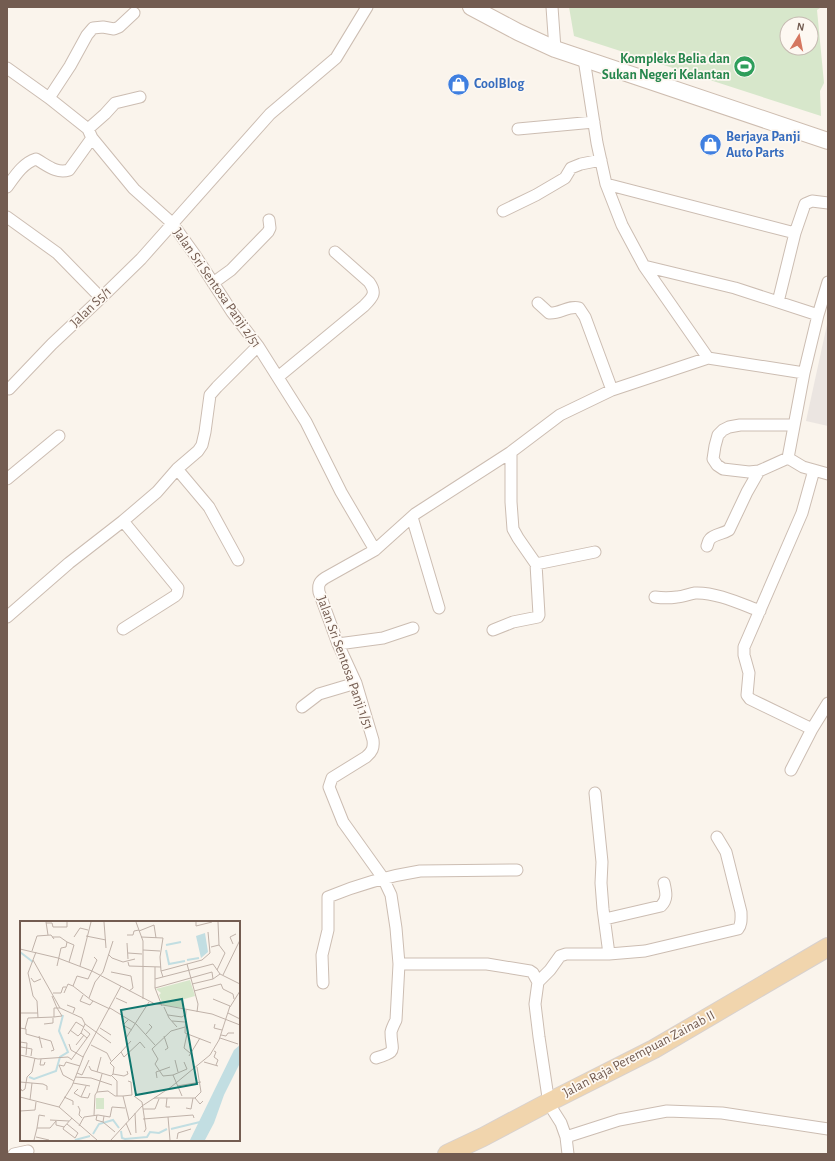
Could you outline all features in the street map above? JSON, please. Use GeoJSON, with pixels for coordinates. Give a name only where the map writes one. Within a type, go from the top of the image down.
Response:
{"type":"FeatureCollection","features":[{"type":"Feature","properties":{"kind":"main road"},"geometry":{"type":"LineString","coordinates":[[471,7],[518,32],[555,49],[828,142]]}},
{"type":"Feature","properties":{"kind":"main road","name":"Jalan Raja Perempuan Zainab II"},"geometry":{"type":"LineString","coordinates":[[447,1154],[654,1049],[828,947]]}},
{"type":"Feature","properties":{"kind":"street","name":"Jalan S5/1"},"geometry":{"type":"LineString","coordinates":[[9,389],[52,344],[141,259],[270,114],[336,58],[367,7]]}},
{"type":"Feature","properties":{"kind":"street"},"geometry":{"type":"LineString","coordinates":[[552,7],[555,49]]}},
{"type":"Feature","properties":{"kind":"street"},"geometry":{"type":"LineString","coordinates":[[49,98],[70,66],[87,35],[93,28],[103,27],[114,29],[119,27],[134,13]]}},
{"type":"Feature","properties":{"kind":"street"},"geometry":{"type":"LineString","coordinates":[[584,59],[597,143],[606,184],[622,225],[644,266],[708,358]]}},
{"type":"Feature","properties":{"kind":"street","name":"Jalan Sri Sentosa Panji 2/51"},"geometry":{"type":"LineString","coordinates":[[7,68],[49,98],[90,134],[134,189],[172,223],[232,312],[258,346],[306,422],[341,492],[375,550]]}},
{"type":"Feature","properties":{"kind":"street"},"geometry":{"type":"LineString","coordinates":[[7,186],[31,160],[36,159],[57,171],[69,170],[90,134],[115,103],[140,98]]}},
{"type":"Feature","properties":{"kind":"street"},"geometry":{"type":"LineString","coordinates":[[518,129],[594,122]]}},
{"type":"Feature","properties":{"kind":"street"},"geometry":{"type":"LineString","coordinates":[[503,211],[536,195],[565,178],[571,168],[581,164],[601,160]]}},
{"type":"Feature","properties":{"kind":"street"},"geometry":{"type":"LineString","coordinates":[[606,184],[795,233]]}},
{"type":"Feature","properties":{"kind":"street"},"geometry":{"type":"LineString","coordinates":[[778,302],[795,233],[805,204],[812,200],[828,204]]}},
{"type":"Feature","properties":{"kind":"street"},"geometry":{"type":"LineString","coordinates":[[7,217],[57,253],[101,298]]}},
{"type":"Feature","properties":{"kind":"street"},"geometry":{"type":"LineString","coordinates":[[213,283],[231,270],[268,232],[270,228],[269,220]]}},
{"type":"Feature","properties":{"kind":"street"},"geometry":{"type":"LineString","coordinates":[[278,377],[364,306],[371,299],[374,293],[373,287],[369,282],[335,252]]}},
{"type":"Feature","properties":{"kind":"street"},"geometry":{"type":"LineString","coordinates":[[644,266],[734,288],[818,315]]}},
{"type":"Feature","properties":{"kind":"street"},"geometry":{"type":"LineString","coordinates":[[788,458],[804,373],[818,315],[828,282]]}},
{"type":"Feature","properties":{"kind":"street"},"geometry":{"type":"LineString","coordinates":[[538,303],[546,312],[552,314],[556,314],[574,307],[580,308],[585,317],[612,390]]}},
{"type":"Feature","properties":{"kind":"street"},"geometry":{"type":"LineString","coordinates":[[7,617],[69,563],[157,492],[177,469],[198,451],[202,445],[205,432],[210,395],[258,346]]}},
{"type":"Feature","properties":{"kind":"street","name":"Jalan Sri Sentosa Panji 1/51"},"geometry":{"type":"LineString","coordinates":[[376,1058],[388,1054],[392,1051],[393,1047],[391,1033],[396,1020],[399,964],[396,928],[392,895],[383,878],[343,822],[329,788],[332,778],[366,757],[374,746],[368,720],[356,684],[338,644],[319,592],[318,586],[320,581],[375,550],[412,517],[470,477],[511,452],[560,414],[612,390],[708,358],[804,373]]}},
{"type":"Feature","properties":{"kind":"street"},"geometry":{"type":"LineString","coordinates":[[788,458],[759,471],[749,472],[723,469],[716,465],[713,459],[714,446],[718,435],[729,427],[740,425],[794,425]]}},
{"type":"Feature","properties":{"kind":"street"},"geometry":{"type":"LineString","coordinates":[[7,479],[59,436]]}},
{"type":"Feature","properties":{"kind":"street"},"geometry":{"type":"LineString","coordinates":[[493,630],[513,622],[538,618],[539,615],[536,564],[518,538],[514,529],[510,502],[511,452]]}},
{"type":"Feature","properties":{"kind":"street"},"geometry":{"type":"LineString","coordinates":[[788,458],[803,467],[828,474]]}},
{"type":"Feature","properties":{"kind":"street"},"geometry":{"type":"LineString","coordinates":[[177,469],[208,507],[238,560]]}},
{"type":"Feature","properties":{"kind":"street"},"geometry":{"type":"LineString","coordinates":[[812,729],[750,698],[747,695],[749,673],[744,651],[800,520],[814,470]]}},
{"type":"Feature","properties":{"kind":"street"},"geometry":{"type":"LineString","coordinates":[[707,546],[710,539],[714,536],[729,530],[759,471]]}},
{"type":"Feature","properties":{"kind":"street"},"geometry":{"type":"LineString","coordinates":[[412,517],[439,608]]}},
{"type":"Feature","properties":{"kind":"street"},"geometry":{"type":"LineString","coordinates":[[123,520],[178,588],[175,596],[123,629]]}},
{"type":"Feature","properties":{"kind":"street"},"geometry":{"type":"LineString","coordinates":[[536,564],[595,552]]}},
{"type":"Feature","properties":{"kind":"street"},"geometry":{"type":"LineString","coordinates":[[655,597],[668,598],[695,593],[705,594],[727,599],[760,611]]}},
{"type":"Feature","properties":{"kind":"street"},"geometry":{"type":"LineString","coordinates":[[338,644],[383,638],[413,628]]}},
{"type":"Feature","properties":{"kind":"street"},"geometry":{"type":"LineString","coordinates":[[302,707],[319,694],[356,684]]}},
{"type":"Feature","properties":{"kind":"street"},"geometry":{"type":"LineString","coordinates":[[791,770],[812,729],[828,703]]}},
{"type":"Feature","properties":{"kind":"street"},"geometry":{"type":"LineString","coordinates":[[595,793],[601,854],[603,909],[609,954]]}},
{"type":"Feature","properties":{"kind":"street"},"geometry":{"type":"LineString","coordinates":[[568,1154],[566,1137],[561,1123],[549,1102],[535,1004],[538,982],[560,956],[566,954],[609,954],[645,951],[738,929],[741,922],[741,912],[726,852],[717,837]]}},
{"type":"Feature","properties":{"kind":"street"},"geometry":{"type":"LineString","coordinates":[[323,983],[322,955],[328,930],[328,897],[383,878],[420,871],[517,870]]}},
{"type":"Feature","properties":{"kind":"street"},"geometry":{"type":"LineString","coordinates":[[605,919],[661,906],[667,897],[664,883]]}},
{"type":"Feature","properties":{"kind":"street"},"geometry":{"type":"LineString","coordinates":[[399,964],[487,964],[530,971],[533,973],[538,982]]}},
{"type":"Feature","properties":{"kind":"street"},"geometry":{"type":"LineString","coordinates":[[566,1137],[619,1120],[667,1111],[722,1113],[828,1129]]}},
{"type":"Feature","properties":{"kind":"street"},"geometry":{"type":"LineString","coordinates":[[14,1154],[28,1151]]}},
{"type":"Feature","properties":{"kind":"shaded area"},"geometry":{"type":"Polygon","coordinates":[[[828,320],[828,426],[806,421],[828,320]]]}},
{"type":"Feature","properties":{"kind":"green space","name":"Kompleks Belia dan Sukan Negeri Kelantan"},"geometry":{"type":"Polygon","coordinates":[[[569,7],[828,7],[817,10],[818,16],[779,16],[779,56],[819,56],[819,31],[824,83],[820,91],[821,116],[574,36],[569,7]]]}},
{"type":"Feature","properties":{"kind":"place","name":"Kompleks Belia dan Sukan Negeri Kelantan"},"geometry":{"type":"Point","coordinates":[745,67]}},
{"type":"Feature","properties":{"kind":"place","name":"CoolBlog"},"geometry":{"type":"Point","coordinates":[458,84]}},
{"type":"Feature","properties":{"kind":"place","name":"Berjaya Panji Auto Parts"},"geometry":{"type":"Point","coordinates":[710,145]}}]}
